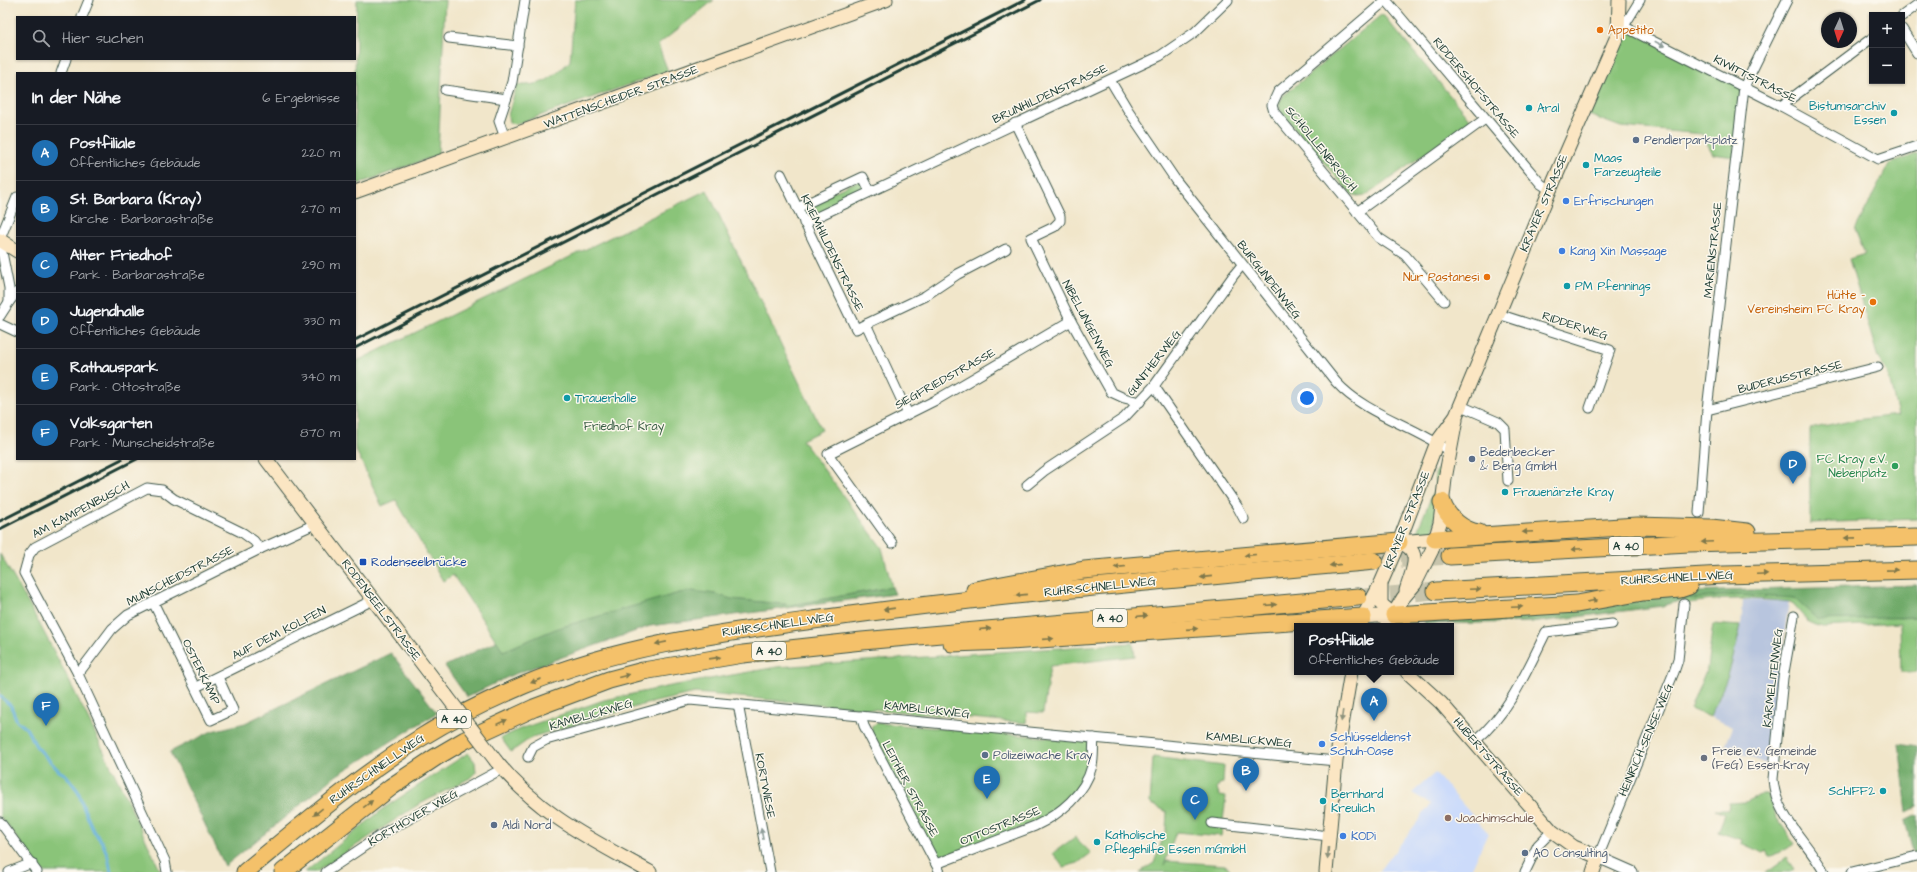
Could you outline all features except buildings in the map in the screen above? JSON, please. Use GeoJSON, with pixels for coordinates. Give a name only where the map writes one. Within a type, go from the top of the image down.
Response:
{"type":"FeatureCollection","features":[{"type":"Feature","properties":{"kind":"highway"},"geometry":{"type":"LineString","coordinates":[[1442,502],[1447,512],[1461,527],[1472,532],[1487,534]]}},
{"type":"Feature","properties":{"kind":"highway"},"geometry":{"type":"LineString","coordinates":[[1436,539],[1487,534],[1644,526],[1711,528],[1802,539]]}},
{"type":"Feature","properties":{"kind":"highway","name":"A 40"},"geometry":{"type":"LineString","coordinates":[[1450,556],[1689,543],[1917,537]]}},
{"type":"Feature","properties":{"kind":"highway"},"geometry":{"type":"LineString","coordinates":[[928,604],[982,588],[1084,570],[1399,542]]}},
{"type":"Feature","properties":{"kind":"highway","name":"RUHRSCHNELLWEG"},"geometry":{"type":"LineString","coordinates":[[245,872],[333,800],[422,737],[458,716],[524,685],[602,658],[643,647],[699,636],[928,604],[1374,561]]}},
{"type":"Feature","properties":{"kind":"highway","name":"RUHRSCHNELLWEG"},"geometry":{"type":"LineString","coordinates":[[1436,591],[1724,575],[1917,570]]}},
{"type":"Feature","properties":{"kind":"highway"},"geometry":{"type":"LineString","coordinates":[[1390,620],[1434,612],[1577,604],[1643,592],[1680,589],[1724,575]]}},
{"type":"Feature","properties":{"kind":"highway","name":"RUHRSCHNELLWEG"},"geometry":{"type":"LineString","coordinates":[[283,872],[391,787],[436,757],[496,724],[609,680],[676,664],[743,654],[862,641],[1358,597]]}},
{"type":"Feature","properties":{"kind":"highway"},"geometry":{"type":"LineString","coordinates":[[1413,623],[1434,612]]}},
{"type":"Feature","properties":{"kind":"highway"},"geometry":{"type":"LineString","coordinates":[[1305,621],[1319,623]]}},
{"type":"Feature","properties":{"kind":"highway"},"geometry":{"type":"LineString","coordinates":[[862,641],[933,643],[1009,641],[1305,621],[1361,622]]}},
{"type":"Feature","properties":{"kind":"main road","name":"WATTENSCHEIDER STRASSE"},"geometry":{"type":"LineString","coordinates":[[356,192],[886,0]]}},
{"type":"Feature","properties":{"kind":"main road","name":"KRAYER STRASSE"},"geometry":{"type":"LineString","coordinates":[[1390,620],[1403,598],[1415,584],[1424,569],[1436,539],[1440,523],[1450,452],[1458,411],[1550,190],[1622,30],[1619,0]]}},
{"type":"Feature","properties":{"kind":"main road"},"geometry":{"type":"LineString","coordinates":[[1,240],[16,241]]}},
{"type":"Feature","properties":{"kind":"main road"},"geometry":{"type":"LineString","coordinates":[[1,240],[16,250]]}},
{"type":"Feature","properties":{"kind":"main road","name":"KRAYER STRASSE"},"geometry":{"type":"LineString","coordinates":[[1361,622],[1381,583],[1399,542],[1436,442],[1458,411]]}},
{"type":"Feature","properties":{"kind":"main road","name":"RODENSEELSTRASSE"},"geometry":{"type":"LineString","coordinates":[[267,460],[499,765]]}},
{"type":"Feature","properties":{"kind":"main road"},"geometry":{"type":"LineString","coordinates":[[1399,542],[1436,539]]}},
{"type":"Feature","properties":{"kind":"main road"},"geometry":{"type":"LineString","coordinates":[[1399,542],[1411,548],[1415,561],[1403,598]]}},
{"type":"Feature","properties":{"kind":"main road"},"geometry":{"type":"LineString","coordinates":[[1361,622],[1390,620],[1381,604],[1381,583]]}},
{"type":"Feature","properties":{"kind":"main road"},"geometry":{"type":"LineString","coordinates":[[1327,871],[1336,760],[1351,675]]}},
{"type":"Feature","properties":{"kind":"main road","name":"HUBERTSTRASSE"},"geometry":{"type":"LineString","coordinates":[[1410,675],[1441,703],[1552,831],[1574,847],[1598,857]]}},
{"type":"Feature","properties":{"kind":"main road"},"geometry":{"type":"LineString","coordinates":[[499,765],[528,796],[564,824],[650,872]]}},
{"type":"Feature","properties":{"kind":"main road","name":"HEINRICH-SENSE-WEG"},"geometry":{"type":"LineString","coordinates":[[1592,872],[1598,857]]}},
{"type":"Feature","properties":{"kind":"street"},"geometry":{"type":"LineString","coordinates":[[82,16],[89,0]]}},
{"type":"Feature","properties":{"kind":"street"},"geometry":{"type":"LineString","coordinates":[[505,138],[499,121],[512,82],[525,0]]}},
{"type":"Feature","properties":{"kind":"street","name":"BRUNHILDENSTRASSE"},"geometry":{"type":"LineString","coordinates":[[804,222],[1160,56],[1195,32],[1228,0]]}},
{"type":"Feature","properties":{"kind":"street","name":"RIDDERSHOFSTRASSE"},"geometry":{"type":"LineString","coordinates":[[1386,0],[1541,184],[1550,190]]}},
{"type":"Feature","properties":{"kind":"street","name":"SCHOLLENBROICH"},"geometry":{"type":"LineString","coordinates":[[1386,0],[1278,92],[1272,105],[1274,112],[1356,212],[1379,238],[1405,255],[1444,301]]}},
{"type":"Feature","properties":{"kind":"street"},"geometry":{"type":"LineString","coordinates":[[1622,30],[1640,0]]}},
{"type":"Feature","properties":{"kind":"street","name":"MARIENSTRASSE"},"geometry":{"type":"LineString","coordinates":[[1699,513],[1707,410],[1744,87],[1787,0]]}},
{"type":"Feature","properties":{"kind":"street"},"geometry":{"type":"LineString","coordinates":[[1905,14],[1917,4]]}},
{"type":"Feature","properties":{"kind":"street","name":"KIWITTSTRASSE"},"geometry":{"type":"LineString","coordinates":[[1622,30],[1782,106],[1878,159],[1917,146]]}},
{"type":"Feature","properties":{"kind":"street"},"geometry":{"type":"LineString","coordinates":[[1905,34],[1917,53]]}},
{"type":"Feature","properties":{"kind":"street"},"geometry":{"type":"LineString","coordinates":[[449,38],[518,46]]}},
{"type":"Feature","properties":{"kind":"street"},"geometry":{"type":"LineString","coordinates":[[1782,106],[1869,40]]}},
{"type":"Feature","properties":{"kind":"street"},"geometry":{"type":"LineString","coordinates":[[61,72],[66,60]]}},
{"type":"Feature","properties":{"kind":"street","name":"BURGUNDENWEG"},"geometry":{"type":"LineString","coordinates":[[1110,80],[1128,110],[1166,166],[1242,265],[1341,388],[1363,405],[1436,442],[1450,452]]}},
{"type":"Feature","properties":{"kind":"street"},"geometry":{"type":"LineString","coordinates":[[445,90],[506,99]]}},
{"type":"Feature","properties":{"kind":"street"},"geometry":{"type":"LineString","coordinates":[[1356,212],[1485,119]]}},
{"type":"Feature","properties":{"kind":"street","name":"NIBELUNGENWEG"},"geometry":{"type":"LineString","coordinates":[[1015,123],[1060,216],[1060,221],[1054,227],[1031,238],[1072,321],[1111,392],[1124,398],[1140,402]]}},
{"type":"Feature","properties":{"kind":"street","name":"KRIEMHILDENSTRASSE"},"geometry":{"type":"LineString","coordinates":[[781,174],[856,329],[866,324],[908,414]]}},
{"type":"Feature","properties":{"kind":"street"},"geometry":{"type":"LineString","coordinates":[[797,208],[863,177],[870,191]]}},
{"type":"Feature","properties":{"kind":"street"},"geometry":{"type":"LineString","coordinates":[[8,302],[9,288],[1,240],[16,200]]}},
{"type":"Feature","properties":{"kind":"street"},"geometry":{"type":"LineString","coordinates":[[866,324],[925,296],[958,274],[1006,249]]}},
{"type":"Feature","properties":{"kind":"street","name":"GUNTHERWEG"},"geometry":{"type":"LineString","coordinates":[[1027,485],[1044,471],[1124,418],[1140,402],[1154,386],[1242,265]]}},
{"type":"Feature","properties":{"kind":"street"},"geometry":{"type":"LineString","coordinates":[[0,316],[8,302],[16,293]]}},
{"type":"Feature","properties":{"kind":"street","name":"RIDDERWEG"},"geometry":{"type":"LineString","coordinates":[[1498,314],[1610,350],[1590,408]]}},
{"type":"Feature","properties":{"kind":"street","name":"SIEGFRIEDSTRASSE"},"geometry":{"type":"LineString","coordinates":[[892,543],[828,454],[938,399],[1072,321]]}},
{"type":"Feature","properties":{"kind":"street"},"geometry":{"type":"LineString","coordinates":[[0,324],[16,332]]}},
{"type":"Feature","properties":{"kind":"street","name":"BUDERUSSTRASSE"},"geometry":{"type":"LineString","coordinates":[[1707,410],[1878,367]]}},
{"type":"Feature","properties":{"kind":"street"},"geometry":{"type":"LineString","coordinates":[[1154,386],[1238,506],[1244,519]]}},
{"type":"Feature","properties":{"kind":"street"},"geometry":{"type":"LineString","coordinates":[[1458,411],[1502,425],[1505,429],[1508,481]]}},
{"type":"Feature","properties":{"kind":"street","name":"AM KAMPENBUSCH"},"geometry":{"type":"LineString","coordinates":[[78,674],[24,573],[29,555],[35,547],[147,488],[162,490],[174,500],[243,533],[254,541],[260,549]]}},
{"type":"Feature","properties":{"kind":"street","name":"MUNSCHEIDSTRASSE"},"geometry":{"type":"LineString","coordinates":[[78,674],[112,629],[128,615],[260,549],[316,524]]}},
{"type":"Feature","properties":{"kind":"street","name":"AUF DEM KOLFEN"},"geometry":{"type":"LineString","coordinates":[[196,688],[373,600]]}},
{"type":"Feature","properties":{"kind":"street","name":"OSTERKAMP"},"geometry":{"type":"LineString","coordinates":[[153,602],[211,720],[233,710],[218,677]]}},
{"type":"Feature","properties":{"kind":"street","name":"HEINRICH-SENSE-WEG"},"geometry":{"type":"LineString","coordinates":[[1598,857],[1674,672],[1678,660],[1684,604]]}},
{"type":"Feature","properties":{"kind":"street","name":"KARMELITENWEG"},"geometry":{"type":"LineString","coordinates":[[1794,616],[1783,678],[1773,779],[1774,790],[1780,807],[1824,872]]}},
{"type":"Feature","properties":{"kind":"street"},"geometry":{"type":"LineString","coordinates":[[1475,741],[1490,729],[1505,709],[1526,674],[1546,632],[1612,624]]}},
{"type":"Feature","properties":{"kind":"street"},"geometry":{"type":"LineString","coordinates":[[78,674],[165,861],[167,872]]}},
{"type":"Feature","properties":{"kind":"street","name":"KAMBLICKWEG"},"geometry":{"type":"LineString","coordinates":[[528,757],[534,747],[546,740],[690,700],[1336,760]]}},
{"type":"Feature","properties":{"kind":"street","name":"KORTWIESE"},"geometry":{"type":"LineString","coordinates":[[738,704],[770,872]]}},
{"type":"Feature","properties":{"kind":"street","name":"LEITHER STRASSE"},"geometry":{"type":"LineString","coordinates":[[861,716],[864,726],[938,868]]}},
{"type":"Feature","properties":{"kind":"street","name":"OTTOSTRASSE"},"geometry":{"type":"LineString","coordinates":[[938,868],[1035,826],[1060,812],[1081,791],[1092,767],[1094,738]]}},
{"type":"Feature","properties":{"kind":"street","name":"KORTHOVER WEG"},"geometry":{"type":"LineString","coordinates":[[326,872],[387,831],[499,765]]}},
{"type":"Feature","properties":{"kind":"street"},"geometry":{"type":"LineString","coordinates":[[0,822],[32,863],[37,872]]}},
{"type":"Feature","properties":{"kind":"street"},"geometry":{"type":"LineString","coordinates":[[1212,823],[1329,836]]}},
{"type":"Feature","properties":{"kind":"street"},"geometry":{"type":"LineString","coordinates":[[1525,872],[1538,845],[1552,831]]}},
{"type":"Feature","properties":{"kind":"street"},"geometry":{"type":"LineString","coordinates":[[1852,872],[1917,856]]}},
{"type":"Feature","properties":{"kind":"street","name":"HUBERTSTRASSE"},"geometry":{"type":"LineString","coordinates":[[1598,857],[1632,872]]}},
{"type":"Feature","properties":{"kind":"street"},"geometry":{"type":"LineString","coordinates":[[9,872],[32,863]]}},
{"type":"Feature","properties":{"kind":"shaded area"},"geometry":{"type":"Polygon","coordinates":[[[1743,600],[1789,601],[1766,764],[1725,747],[1733,727],[1710,717],[1728,676],[1741,627],[1743,600]]]}},
{"type":"Feature","properties":{"kind":"shaded area","name":"Joachimschule"},"geometry":{"type":"Polygon","coordinates":[[[1435,773],[1488,833],[1470,872],[1379,872],[1431,804],[1412,793],[1435,773]]]}},
{"type":"Feature","properties":{"kind":"green space"},"geometry":{"type":"Polygon","coordinates":[[[357,0],[445,0],[438,155],[356,185],[355,72],[357,0]]]}},
{"type":"Feature","properties":{"kind":"green space"},"geometry":{"type":"Polygon","coordinates":[[[575,0],[714,0],[658,45],[668,71],[516,124],[509,123],[508,115],[517,85],[541,83],[552,77],[570,61],[575,0]]]}},
{"type":"Feature","properties":{"kind":"green space"},"geometry":{"type":"Polygon","coordinates":[[[1381,15],[1384,16],[1471,121],[1367,195],[1357,196],[1351,194],[1281,112],[1279,103],[1283,96],[1381,15]]]}},
{"type":"Feature","properties":{"kind":"green space"},"geometry":{"type":"Polygon","coordinates":[[[1626,28],[1742,88],[1734,157],[1713,154],[1702,134],[1621,127],[1586,114],[1626,28]]]}},
{"type":"Feature","properties":{"kind":"green space"},"geometry":{"type":"Polygon","coordinates":[[[1917,154],[1917,519],[1810,523],[1810,429],[1846,421],[1898,415],[1888,374],[1878,358],[1849,259],[1865,254],[1855,230],[1889,164],[1917,154]]]}},
{"type":"Feature","properties":{"kind":"green space"},"geometry":{"type":"Polygon","coordinates":[[[862,179],[868,191],[805,221],[798,208],[862,179]]]}},
{"type":"Feature","properties":{"kind":"green space","name":"Friedhof Kray"},"geometry":{"type":"Polygon","coordinates":[[[707,190],[822,430],[802,440],[882,548],[892,587],[792,605],[730,599],[716,594],[503,651],[453,575],[443,581],[396,500],[382,506],[356,450],[356,362],[707,190]]]}},
{"type":"Feature","properties":{"kind":"green space"},"geometry":{"type":"Polygon","coordinates":[[[1440,465],[1433,531],[1416,534],[1435,488],[1435,474],[1440,465]]]}},
{"type":"Feature","properties":{"kind":"green space"},"geometry":{"type":"Polygon","coordinates":[[[0,554],[64,671],[104,751],[161,872],[43,872],[0,816],[0,554]]]}},
{"type":"Feature","properties":{"kind":"green space"},"geometry":{"type":"Polygon","coordinates":[[[1917,585],[1917,617],[1818,620],[1794,598],[1734,595],[1682,600],[1663,606],[1538,622],[1454,623],[1425,623],[1424,621],[1688,592],[1917,585]]]}},
{"type":"Feature","properties":{"kind":"green space"},"geometry":{"type":"Polygon","coordinates":[[[892,587],[895,594],[650,626],[512,675],[467,697],[445,666],[497,641],[503,651],[558,628],[679,593],[692,591],[716,594],[731,599],[792,605],[892,587]]]}},
{"type":"Feature","properties":{"kind":"green space"},"geometry":{"type":"Polygon","coordinates":[[[1734,595],[1790,596],[1799,602],[1899,618],[1917,617],[1917,672],[1901,672],[1900,623],[1823,627],[1808,622],[1791,602],[1738,599],[1711,600],[1685,604],[1682,600],[1734,595]]]}},
{"type":"Feature","properties":{"kind":"green space"},"geometry":{"type":"Polygon","coordinates":[[[1713,624],[1741,626],[1728,676],[1710,717],[1690,709],[1707,668],[1713,624]]]}},
{"type":"Feature","properties":{"kind":"green space"},"geometry":{"type":"Polygon","coordinates":[[[1133,643],[1135,656],[1050,666],[1043,713],[1027,712],[1026,723],[695,693],[646,704],[532,737],[511,752],[501,738],[520,729],[604,700],[777,667],[1133,643]]]}},
{"type":"Feature","properties":{"kind":"green space"},"geometry":{"type":"Polygon","coordinates":[[[391,653],[437,713],[337,775],[225,866],[170,752],[212,731],[245,723],[391,653]]]}},
{"type":"Feature","properties":{"kind":"green space"},"geometry":{"type":"Polygon","coordinates":[[[877,723],[1089,741],[1088,765],[1078,789],[1047,818],[936,860],[871,734],[872,726],[877,723]]]}},
{"type":"Feature","properties":{"kind":"green space"},"geometry":{"type":"Polygon","coordinates":[[[1899,743],[1917,746],[1917,807],[1907,812],[1899,743]]]}},
{"type":"Feature","properties":{"kind":"green space"},"geometry":{"type":"Polygon","coordinates":[[[468,753],[475,762],[476,772],[470,778],[416,806],[316,872],[305,872],[387,806],[468,753]]]}},
{"type":"Feature","properties":{"kind":"green space"},"geometry":{"type":"Polygon","coordinates":[[[1153,757],[1224,766],[1223,783],[1219,784],[1217,789],[1220,796],[1226,797],[1221,836],[1176,832],[1164,865],[1166,861],[1225,865],[1233,872],[1140,872],[1154,863],[1166,829],[1167,812],[1150,803],[1153,757]]]}},
{"type":"Feature","properties":{"kind":"green space"},"geometry":{"type":"Polygon","coordinates":[[[1762,794],[1768,794],[1776,817],[1795,844],[1772,856],[1770,856],[1767,851],[1763,853],[1741,843],[1742,840],[1718,832],[1725,814],[1715,810],[1728,810],[1729,803],[1746,802],[1762,794]]]}},
{"type":"Feature","properties":{"kind":"green space"},"geometry":{"type":"Polygon","coordinates":[[[1917,815],[1917,855],[1914,855],[1905,821],[1917,815]]]}},
{"type":"Feature","properties":{"kind":"green space"},"geometry":{"type":"Polygon","coordinates":[[[1075,837],[1091,853],[1078,863],[1063,867],[1053,853],[1075,837]]]}},
{"type":"Feature","properties":{"kind":"green space"},"geometry":{"type":"Polygon","coordinates":[[[1786,858],[1794,869],[1790,872],[1766,872],[1786,858]]]}},
{"type":"Feature","properties":{"kind":"waterway"},"geometry":{"type":"LineString","coordinates":[[0,696],[11,706],[17,721],[26,728],[36,746],[59,771],[66,775],[78,791],[94,832],[102,842],[108,856],[111,872]]}},
{"type":"Feature","properties":{"kind":"tunnel"},"geometry":{"type":"LineString","coordinates":[[1376,561],[1450,556]]}},
{"type":"Feature","properties":{"kind":"tunnel"},"geometry":{"type":"LineString","coordinates":[[1365,597],[1436,591]]}},
{"type":"Feature","properties":{"kind":"railway"},"geometry":{"type":"LineString","coordinates":[[356,339],[1025,0]]}},
{"type":"Feature","properties":{"kind":"railway"},"geometry":{"type":"LineString","coordinates":[[356,347],[1040,0]]}},
{"type":"Feature","properties":{"kind":"railway"},"geometry":{"type":"LineString","coordinates":[[0,521],[120,460]]}},
{"type":"Feature","properties":{"kind":"railway"},"geometry":{"type":"LineString","coordinates":[[0,529],[135,460]]}},
{"type":"Feature","properties":{"kind":"place","name":"Appetito"},"geometry":{"type":"Point","coordinates":[1600,30]}},
{"type":"Feature","properties":{"kind":"place","name":"Aral"},"geometry":{"type":"Point","coordinates":[1529,108]}},
{"type":"Feature","properties":{"kind":"place","name":"Bistumsarchiv Essen"},"geometry":{"type":"Point","coordinates":[1894,113]}},
{"type":"Feature","properties":{"kind":"place","name":"Pendlerparkplatz"},"geometry":{"type":"Point","coordinates":[1636,140]}},
{"type":"Feature","properties":{"kind":"place","name":"Maas Farzeugteile"},"geometry":{"type":"Point","coordinates":[1586,165]}},
{"type":"Feature","properties":{"kind":"place","name":"Erfrischungen"},"geometry":{"type":"Point","coordinates":[1566,201]}},
{"type":"Feature","properties":{"kind":"place","name":"Kang Xin Massage"},"geometry":{"type":"Point","coordinates":[1562,251]}},
{"type":"Feature","properties":{"kind":"place","name":"Nur Pastanesi"},"geometry":{"type":"Point","coordinates":[1487,277]}},
{"type":"Feature","properties":{"kind":"place","name":"PM Pfennings"},"geometry":{"type":"Point","coordinates":[1567,286]}},
{"type":"Feature","properties":{"kind":"place","name":"Hütte - Vereinsheim FC Kray"},"geometry":{"type":"Point","coordinates":[1873,302]}},
{"type":"Feature","properties":{"kind":"place","name":"Trauerhalle"},"geometry":{"type":"Point","coordinates":[567,398]}},
{"type":"Feature","properties":{"kind":"place","name":"Bedenbecker & Berg GmbH"},"geometry":{"type":"Point","coordinates":[1472,459]}},
{"type":"Feature","properties":{"kind":"place","name":"FC Kray e.V. Nebenplatz"},"geometry":{"type":"Point","coordinates":[1895,466]}},
{"type":"Feature","properties":{"kind":"place","name":"Jugendhalle"},"geometry":{"type":"Point","coordinates":[1793,484]}},
{"type":"Feature","properties":{"kind":"place","name":"Frauenärzte Kray"},"geometry":{"type":"Point","coordinates":[1505,492]}},
{"type":"Feature","properties":{"kind":"place","name":"Rodenseelbrücke"},"geometry":{"type":"Point","coordinates":[363,562]}},
{"type":"Feature","properties":{"kind":"place","name":"Postfiliale"},"geometry":{"type":"Point","coordinates":[1374,721]}},
{"type":"Feature","properties":{"kind":"place","name":"Volksgarten"},"geometry":{"type":"Point","coordinates":[46,726]}},
{"type":"Feature","properties":{"kind":"place","name":"Schlüsseldienst Schuh-Oase"},"geometry":{"type":"Point","coordinates":[1322,744]}},
{"type":"Feature","properties":{"kind":"place","name":"Polizeiwache Kray"},"geometry":{"type":"Point","coordinates":[985,755]}},
{"type":"Feature","properties":{"kind":"place","name":"Freie ev. Gemeinde (FeG) Essen-Kray"},"geometry":{"type":"Point","coordinates":[1704,758]}},
{"type":"Feature","properties":{"kind":"place","name":"St. Barbara (Kray)"},"geometry":{"type":"Point","coordinates":[1246,791]}},
{"type":"Feature","properties":{"kind":"place","name":"SchIFF2"},"geometry":{"type":"Point","coordinates":[1883,791]}},
{"type":"Feature","properties":{"kind":"place","name":"Rathauspark"},"geometry":{"type":"Point","coordinates":[987,799]}},
{"type":"Feature","properties":{"kind":"place","name":"Bernhard Kreulich"},"geometry":{"type":"Point","coordinates":[1323,801]}},
{"type":"Feature","properties":{"kind":"place","name":"Joachimschule"},"geometry":{"type":"Point","coordinates":[1448,818]}},
{"type":"Feature","properties":{"kind":"place","name":"Alter Friedhof"},"geometry":{"type":"Point","coordinates":[1195,820]}},
{"type":"Feature","properties":{"kind":"place","name":"Aldi Nord"},"geometry":{"type":"Point","coordinates":[494,825]}},
{"type":"Feature","properties":{"kind":"place","name":"KODi"},"geometry":{"type":"Point","coordinates":[1343,836]}},
{"type":"Feature","properties":{"kind":"place","name":"Katholische Pflegehilfe Essen mGmbH"},"geometry":{"type":"Point","coordinates":[1097,842]}},
{"type":"Feature","properties":{"kind":"place","name":"AO Consulting"},"geometry":{"type":"Point","coordinates":[1525,853]}}]}
